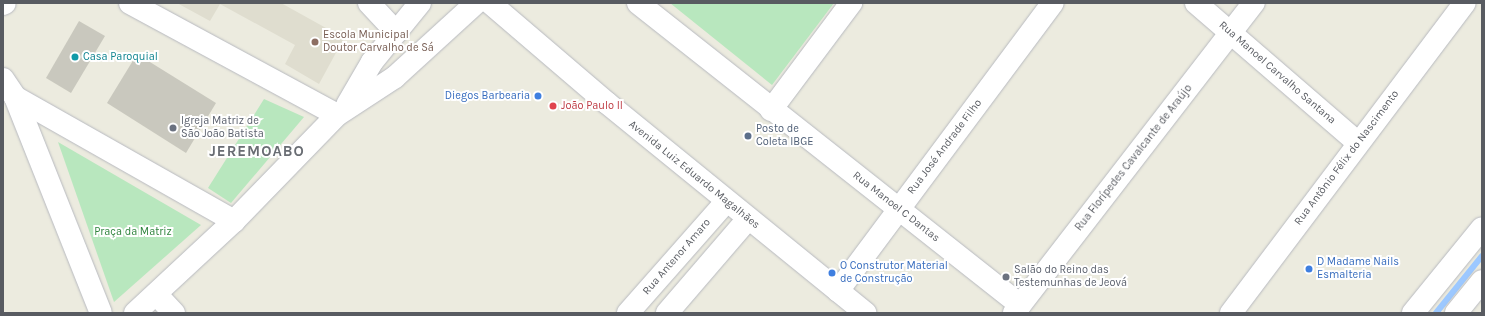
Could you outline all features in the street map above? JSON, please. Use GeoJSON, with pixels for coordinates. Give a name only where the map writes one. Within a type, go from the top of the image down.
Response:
{"type":"FeatureCollection","features":[{"type":"Feature","properties":{"kind":"street"},"geometry":{"type":"LineString","coordinates":[[130,3],[341,111]]}},
{"type":"Feature","properties":{"kind":"street"},"geometry":{"type":"LineString","coordinates":[[369,3],[396,32]]}},
{"type":"Feature","properties":{"kind":"street"},"geometry":{"type":"LineString","coordinates":[[135,313],[157,295],[234,221],[341,111],[372,62],[420,3]]}},
{"type":"Feature","properties":{"kind":"street"},"geometry":{"type":"LineString","coordinates":[[341,111],[394,77],[476,3]]}},
{"type":"Feature","properties":{"kind":"street","name":"Avenida Luiz Eduardo Magalhães"},"geometry":{"type":"LineString","coordinates":[[490,3],[726,202],[865,313]]}},
{"type":"Feature","properties":{"kind":"street","name":"Rua Manoel C Dantas"},"geometry":{"type":"LineString","coordinates":[[638,3],[771,110],[898,209],[1017,309]]}},
{"type":"Feature","properties":{"kind":"street"},"geometry":{"type":"LineString","coordinates":[[771,110],[851,3]]}},
{"type":"Feature","properties":{"kind":"street","name":"Rua José Andrade Filho"},"geometry":{"type":"LineString","coordinates":[[838,291],[1053,3]]}},
{"type":"Feature","properties":{"kind":"street","name":"Rua Manoel Carvalho Santana"},"geometry":{"type":"LineString","coordinates":[[1196,3],[1358,143]]}},
{"type":"Feature","properties":{"kind":"street","name":"Rua Florípedes Cavalcante de Araújo"},"geometry":{"type":"LineString","coordinates":[[1017,309],[1254,3]]}},
{"type":"Feature","properties":{"kind":"street","name":"Rua Antônio Félix do Nascimento"},"geometry":{"type":"LineString","coordinates":[[1231,313],[1465,3]]}},
{"type":"Feature","properties":{"kind":"street"},"geometry":{"type":"LineString","coordinates":[[3,79],[15,97],[100,313]]}},
{"type":"Feature","properties":{"kind":"street"},"geometry":{"type":"LineString","coordinates":[[15,97],[234,221]]}},
{"type":"Feature","properties":{"kind":"street","name":"Rua Antenor Amaro"},"geometry":{"type":"LineString","coordinates":[[628,313],[726,202]]}},
{"type":"Feature","properties":{"kind":"street"},"geometry":{"type":"LineString","coordinates":[[668,313],[748,220]]}},
{"type":"Feature","properties":{"kind":"street"},"geometry":{"type":"LineString","coordinates":[[1413,313],[1482,228]]}},
{"type":"Feature","properties":{"kind":"street"},"geometry":{"type":"LineString","coordinates":[[1456,313],[1482,282]]}},
{"type":"Feature","properties":{"kind":"street"},"geometry":{"type":"LineString","coordinates":[[157,295],[174,313]]}},
{"type":"Feature","properties":{"kind":"shaded area","name":"Escola Municipal Doutor Carvalho de Sá"},"geometry":{"type":"Polygon","coordinates":[[[177,3],[281,3],[344,38],[319,84],[285,64],[295,45],[220,4],[210,21],[177,3]]]}},
{"type":"Feature","properties":{"kind":"green space"},"geometry":{"type":"Polygon","coordinates":[[[670,3],[834,3],[772,85],[670,3]]]}},
{"type":"Feature","properties":{"kind":"green space"},"geometry":{"type":"Polygon","coordinates":[[[264,99],[304,117],[231,203],[208,188],[264,99]]]}},
{"type":"Feature","properties":{"kind":"green space","name":"Praça da Matriz"},"geometry":{"type":"Polygon","coordinates":[[[58,142],[201,225],[114,302],[58,142]]]}},
{"type":"Feature","properties":{"kind":"building","name":"Casa Paroquial"},"geometry":{"type":"Polygon","coordinates":[[[79,21],[105,36],[71,93],[46,78],[79,21]]]}},
{"type":"Feature","properties":{"kind":"building","name":"Igreja Matriz de São João Batista"},"geometry":{"type":"Polygon","coordinates":[[[137,54],[216,103],[186,153],[107,103],[137,54]]]}},
{"type":"Feature","properties":{"kind":"waterway"},"geometry":{"type":"LineString","coordinates":[[1436,313],[1482,256]]}},
{"type":"Feature","properties":{"kind":"place","name":"Escola Municipal Doutor Carvalho de Sá"},"geometry":{"type":"Point","coordinates":[315,42]}},
{"type":"Feature","properties":{"kind":"place","name":"Casa Paroquial"},"geometry":{"type":"Point","coordinates":[75,57]}},
{"type":"Feature","properties":{"kind":"place","name":"Diegos Barbearia"},"geometry":{"type":"Point","coordinates":[538,96]}},
{"type":"Feature","properties":{"kind":"place","name":"João Paulo II"},"geometry":{"type":"Point","coordinates":[553,106]}},
{"type":"Feature","properties":{"kind":"place","name":"Igreja Matriz de São João Batista"},"geometry":{"type":"Point","coordinates":[173,128]}},
{"type":"Feature","properties":{"kind":"place","name":"Posto de Coleta IBGE"},"geometry":{"type":"Point","coordinates":[748,136]}},
{"type":"Feature","properties":{"kind":"place","name":"D Madame Nails Esmalteria"},"geometry":{"type":"Point","coordinates":[1309,269]}},
{"type":"Feature","properties":{"kind":"place","name":"O Construtor Material de Construção"},"geometry":{"type":"Point","coordinates":[832,273]}},
{"type":"Feature","properties":{"kind":"place","name":"Salão do Reino das Testemunhas de Jeová"},"geometry":{"type":"Point","coordinates":[1006,277]}},
{"type":"Feature","properties":{"kind":"district","name":"JEREMOABO"},"geometry":{"type":"Point","coordinates":[257,152]}}]}
